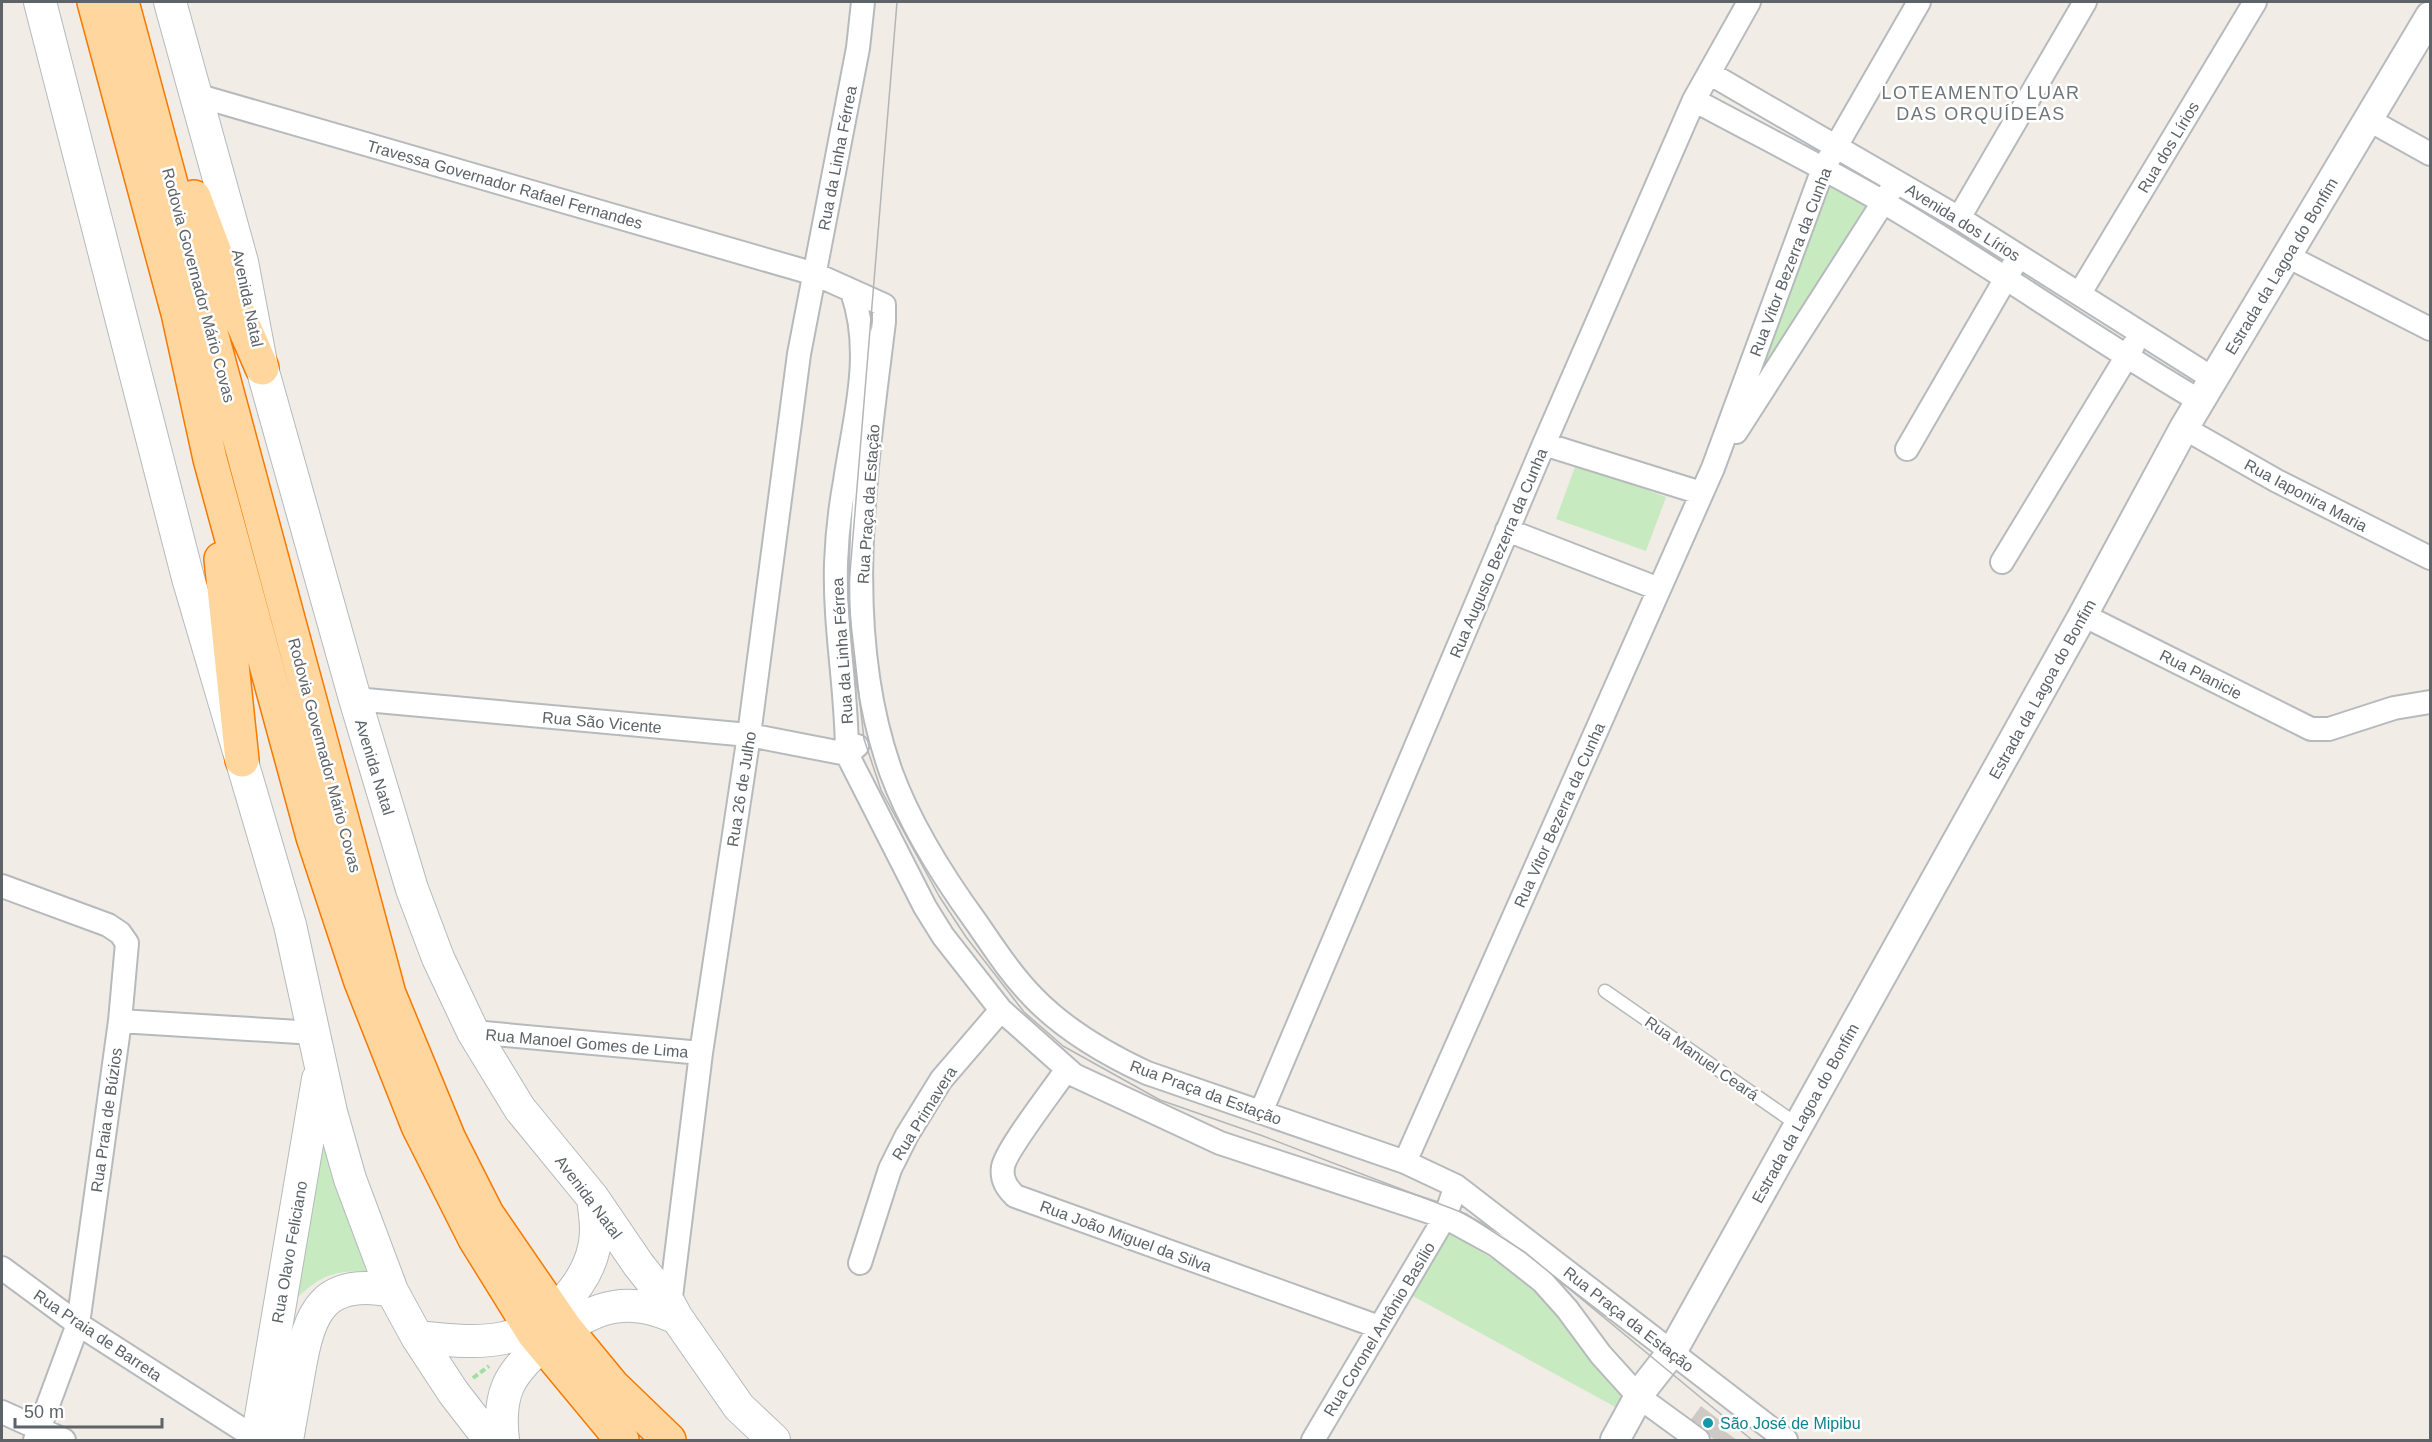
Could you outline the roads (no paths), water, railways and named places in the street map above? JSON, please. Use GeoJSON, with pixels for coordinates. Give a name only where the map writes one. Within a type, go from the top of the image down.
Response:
{"type":"FeatureCollection","features":[{"type":"Feature","properties":{"kind":"highway","name":"Rodovia Governador Mário Covas"},"geometry":{"type":"LineString","coordinates":[[94,2],[178,313],[210,459],[313,837],[361,982],[418,1126],[475,1239],[548,1328],[669,1440]]}},
{"type":"Feature","properties":{"kind":"highway","name":"Rodovia Governador Mário Covas"},"geometry":{"type":"LineString","coordinates":[[122,2],[389,994],[449,1139],[487,1214],[584,1392],[622,1440]]}},
{"type":"Feature","properties":{"kind":"highway"},"geometry":{"type":"LineString","coordinates":[[142,76],[175,146],[235,306],[262,368]]}},
{"type":"Feature","properties":{"kind":"highway"},"geometry":{"type":"LineString","coordinates":[[210,459],[242,760]]}},
{"type":"Feature","properties":{"kind":"main road"},"geometry":{"type":"LineString","coordinates":[[39,2],[188,578],[290,926],[331,1112],[350,1179],[392,1291],[417,1336],[453,1392],[490,1440]]}},
{"type":"Feature","properties":{"kind":"main road","name":"Avenida Natal"},"geometry":{"type":"LineString","coordinates":[[170,2],[242,262],[262,368],[355,699],[412,889],[438,958],[473,1032],[520,1109],[593,1198],[739,1407],[774,1440]]}},
{"type":"Feature","properties":{"kind":"main road","name":"Rua Olavo Feliciano"},"geometry":{"type":"LineString","coordinates":[[267,1440],[318,1048]]}},
{"type":"Feature","properties":{"kind":"main road"},"geometry":{"type":"LineString","coordinates":[[503,1440],[503,1405],[508,1386],[587,1269],[594,1249],[597,1226],[593,1198]]}},
{"type":"Feature","properties":{"kind":"main road","name":"Rua Olavo Feliciano"},"geometry":{"type":"LineString","coordinates":[[267,1440],[304,1338],[320,1305],[337,1293],[356,1289],[375,1288],[392,1291]]}},
{"type":"Feature","properties":{"kind":"main road"},"geometry":{"type":"LineString","coordinates":[[417,1336],[477,1341],[548,1328],[613,1307],[635,1305],[674,1311]]}},
{"type":"Feature","properties":{"kind":"street","name":"Rua da Linha Férrea"},"geometry":{"type":"LineString","coordinates":[[815,274],[858,48],[863,2]]}},
{"type":"Feature","properties":{"kind":"street","name":"Rua Augusto Bezerra da Cunha"},"geometry":{"type":"LineString","coordinates":[[1261,1112],[1544,444],[1694,100],[1749,2]]}},
{"type":"Feature","properties":{"kind":"street","name":"Rua Vitor Bezerra da Cunha"},"geometry":{"type":"LineString","coordinates":[[1405,1162],[1713,468],[1823,169],[1919,2]]}},
{"type":"Feature","properties":{"kind":"street"},"geometry":{"type":"LineString","coordinates":[[1959,218],[2085,2]]}},
{"type":"Feature","properties":{"kind":"street","name":"Rua dos Lírios"},"geometry":{"type":"LineString","coordinates":[[2080,293],[2255,2]]}},
{"type":"Feature","properties":{"kind":"street","name":"Estrada da Lagoa do Bonfim"},"geometry":{"type":"LineString","coordinates":[[1615,1440],[1639,1397],[1666,1359],[1798,1125],[2083,615],[2184,428],[2428,26]]}},
{"type":"Feature","properties":{"kind":"street","name":"Avenida dos Lírios"},"geometry":{"type":"LineString","coordinates":[[1709,73],[1959,218],[2018,257],[2080,293],[2139,333],[2206,390]]}},
{"type":"Feature","properties":{"kind":"street","name":"Travessa Governador Rafael Fernandes"},"geometry":{"type":"LineString","coordinates":[[196,95],[815,274]]}},
{"type":"Feature","properties":{"kind":"street","name":"Avenida dos Lírios"},"geometry":{"type":"LineString","coordinates":[[1694,100],[1883,202],[2006,277],[2126,358],[2206,390]]}},
{"type":"Feature","properties":{"kind":"street"},"geometry":{"type":"LineString","coordinates":[[2369,120],[2430,154]]}},
{"type":"Feature","properties":{"kind":"street","name":"Rua Vitor Bezerra da Cunha"},"geometry":{"type":"LineString","coordinates":[[1713,468],[1896,181]]}},
{"type":"Feature","properties":{"kind":"street"},"geometry":{"type":"LineString","coordinates":[[2287,256],[2430,329]]}},
{"type":"Feature","properties":{"kind":"street"},"geometry":{"type":"LineString","coordinates":[[1907,448],[2018,257]]}},
{"type":"Feature","properties":{"kind":"street"},"geometry":{"type":"LineString","coordinates":[[815,274],[852,292]]}},
{"type":"Feature","properties":{"kind":"street","name":"Rua 26 de Julho"},"geometry":{"type":"LineString","coordinates":[[674,1311],[701,1053],[749,735],[799,354],[815,274]]}},
{"type":"Feature","properties":{"kind":"street","name":"Rua da Linha Férrea"},"geometry":{"type":"LineString","coordinates":[[852,292],[859,314],[862,340],[861,382],[844,483],[836,562],[837,619],[847,754],[925,907],[943,936],[1001,1010],[1070,1072]]}},
{"type":"Feature","properties":{"kind":"street","name":"Rua Praça da Estação"},"geometry":{"type":"LineString","coordinates":[[852,292],[884,306],[861,553],[865,659],[879,733],[892,774],[931,852],[958,898],[1033,998],[1062,1024],[1106,1054],[1147,1073],[1405,1162],[1456,1186],[1666,1359],[1786,1440]]}},
{"type":"Feature","properties":{"kind":"street"},"geometry":{"type":"LineString","coordinates":[[2002,562],[2139,333]]}},
{"type":"Feature","properties":{"kind":"street","name":"Rua Iaponira Maria"},"geometry":{"type":"LineString","coordinates":[[2184,428],[2277,481],[2430,558]]}},
{"type":"Feature","properties":{"kind":"street"},"geometry":{"type":"LineString","coordinates":[[1544,444],[1701,494]]}},
{"type":"Feature","properties":{"kind":"street"},"geometry":{"type":"LineString","coordinates":[[1508,530],[1659,589]]}},
{"type":"Feature","properties":{"kind":"street","name":"Rua Planicie"},"geometry":{"type":"LineString","coordinates":[[2083,615],[2296,722],[2319,730],[2329,729],[2394,708],[2430,702]]}},
{"type":"Feature","properties":{"kind":"street","name":"Rua São Vicente"},"geometry":{"type":"LineString","coordinates":[[355,699],[749,735],[847,754]]}},
{"type":"Feature","properties":{"kind":"street"},"geometry":{"type":"LineString","coordinates":[[847,754],[864,739],[879,733]]}},
{"type":"Feature","properties":{"kind":"street","name":"Rua Praia de Búzios"},"geometry":{"type":"LineString","coordinates":[[2,886],[108,925],[120,933],[127,943],[120,1021],[78,1324],[38,1435]]}},
{"type":"Feature","properties":{"kind":"street","name":"Rua Primavera"},"geometry":{"type":"LineString","coordinates":[[861,1263],[890,1169],[907,1135],[941,1080],[1001,1010]]}},
{"type":"Feature","properties":{"kind":"street"},"geometry":{"type":"LineString","coordinates":[[120,1021],[318,1048]]}},
{"type":"Feature","properties":{"kind":"street","name":"Rua Manoel Gomes de Lima"},"geometry":{"type":"LineString","coordinates":[[473,1032],[701,1053]]}},
{"type":"Feature","properties":{"kind":"street","name":"Rua Praça da Estação"},"geometry":{"type":"LineString","coordinates":[[1070,1072],[1220,1143],[1445,1217],[1496,1245],[1542,1281],[1601,1355],[1639,1397],[1698,1440]]}},
{"type":"Feature","properties":{"kind":"street","name":"Rua João Miguel da Silva"},"geometry":{"type":"LineString","coordinates":[[1070,1072],[1006,1159],[1003,1177],[1006,1187],[1015,1197],[1379,1327]]}},
{"type":"Feature","properties":{"kind":"street","name":"Rua Coronel Antônio Basílio"},"geometry":{"type":"LineString","coordinates":[[1313,1440],[1445,1217],[1456,1186]]}},
{"type":"Feature","properties":{"kind":"street","name":"Rua Praia de Barreta"},"geometry":{"type":"LineString","coordinates":[[2,1268],[78,1324],[267,1440]]}},
{"type":"Feature","properties":{"kind":"street"},"geometry":{"type":"LineString","coordinates":[[2,1412],[38,1435],[64,1440]]}},
{"type":"Feature","properties":{"kind":"lane","name":"Rua Manuel Ceará"},"geometry":{"type":"LineString","coordinates":[[1605,991],[1798,1125]]}},
{"type":"Feature","properties":{"kind":"tram line"},"geometry":{"type":"LineString","coordinates":[[897,2],[848,597],[864,739],[881,790],[939,896],[966,937],[1024,1012],[1063,1046],[1160,1100],[1263,1136],[1466,1214],[1526,1253],[1752,1440]]}},
{"type":"Feature","properties":{"kind":"place","name":"São José de Mipibu"},"geometry":{"type":"Point","coordinates":[1708,1423]}},
{"type":"Feature","properties":{"kind":"district","name":"LOTEAMENTO LUAR DAS ORQUÍDEAS"},"geometry":{"type":"Point","coordinates":[1981,103]}}]}
